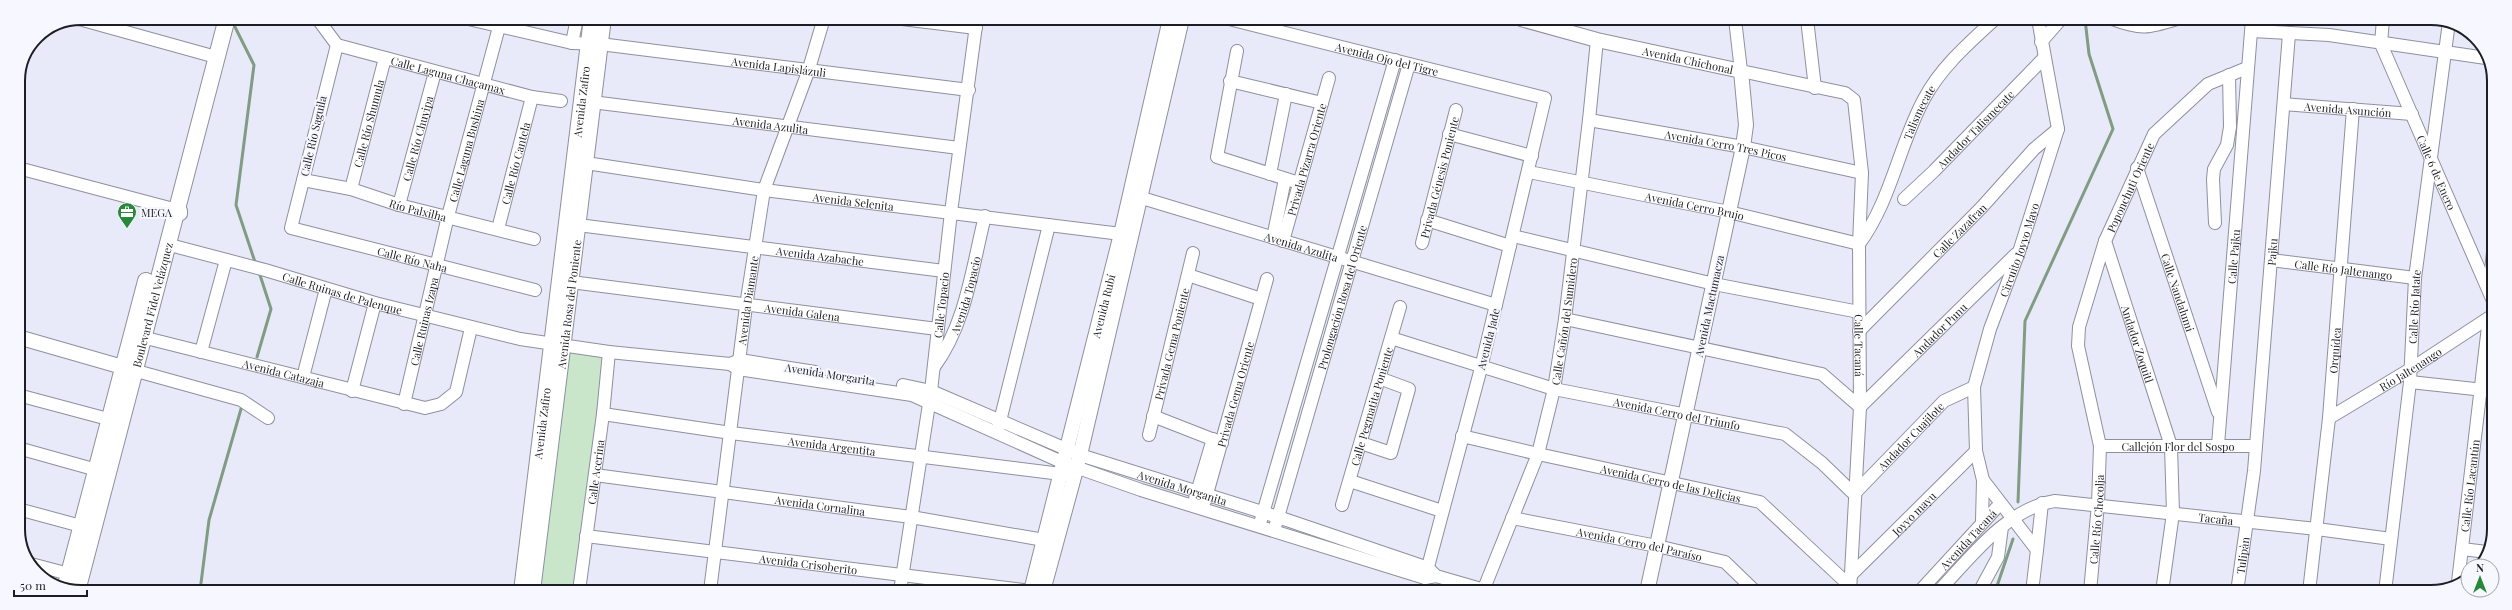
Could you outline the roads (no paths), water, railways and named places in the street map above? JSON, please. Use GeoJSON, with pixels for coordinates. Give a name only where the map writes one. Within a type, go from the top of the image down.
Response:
{"type":"FeatureCollection","features":[{"type":"Feature","properties":{"kind":"main road","name":"Boulevard Fidel Velázquez"},"geometry":{"type":"LineString","coordinates":[[212,55],[215,25]]}},
{"type":"Feature","properties":{"kind":"main road","name":"Boulevard Fidel Velázquez"},"geometry":{"type":"LineString","coordinates":[[67,582],[81,526],[101,471],[132,369],[170,208],[212,55],[224,25]]}},
{"type":"Feature","properties":{"kind":"main road","name":"Boulevard Fidel Velázquez"},"geometry":{"type":"LineString","coordinates":[[78,585],[101,471],[108,419],[145,338],[170,245],[170,208]]}},
{"type":"Feature","properties":{"kind":"street"},"geometry":{"type":"LineString","coordinates":[[100,25],[212,55]]}},
{"type":"Feature","properties":{"kind":"street"},"geometry":{"type":"LineString","coordinates":[[322,25],[337,45]]}},
{"type":"Feature","properties":{"kind":"street","name":"Avenida Lapislázuli"},"geometry":{"type":"LineString","coordinates":[[491,25],[572,43],[969,90]]}},
{"type":"Feature","properties":{"kind":"street"},"geometry":{"type":"LineString","coordinates":[[572,43],[576,25]]}},
{"type":"Feature","properties":{"kind":"street","name":"Avenida Zafiro"},"geometry":{"type":"LineString","coordinates":[[524,585],[529,573],[588,101],[594,45],[592,25]]}},
{"type":"Feature","properties":{"kind":"street"},"geometry":{"type":"LineString","coordinates":[[594,45],[601,25]]}},
{"type":"Feature","properties":{"kind":"street","name":"Avenida Diamante"},"geometry":{"type":"LineString","coordinates":[[711,585],[731,433],[736,364],[764,190],[808,72],[822,25]]}},
{"type":"Feature","properties":{"kind":"street","name":"Calle Topacio"},"geometry":{"type":"LineString","coordinates":[[901,585],[930,396],[959,148],[969,90],[977,25]]}},
{"type":"Feature","properties":{"kind":"street","name":"Avenida Rubí"},"geometry":{"type":"LineString","coordinates":[[1102,337],[1121,234],[1136,196],[1169,25]]}},
{"type":"Feature","properties":{"kind":"street","name":"Avenida Rubí"},"geometry":{"type":"LineString","coordinates":[[1044,585],[1071,464],[1136,196],[1180,25]]}},
{"type":"Feature","properties":{"kind":"street","name":"Avenida Ojo del Tigre"},"geometry":{"type":"LineString","coordinates":[[1254,25],[1546,98]]}},
{"type":"Feature","properties":{"kind":"street","name":"Avenida Chichonal"},"geometry":{"type":"LineString","coordinates":[[1542,25],[1596,40],[1815,88],[1845,93],[1854,100]]}},
{"type":"Feature","properties":{"kind":"street","name":"Avenida Mactumacza"},"geometry":{"type":"LineString","coordinates":[[1649,585],[1685,415],[1702,347],[1743,147],[1746,125],[1736,25]]}},
{"type":"Feature","properties":{"kind":"street"},"geometry":{"type":"LineString","coordinates":[[1808,25],[1815,88]]}},
{"type":"Feature","properties":{"kind":"street"},"geometry":{"type":"LineString","coordinates":[[1977,25],[1978,34]]}},
{"type":"Feature","properties":{"kind":"street","name":"Talismecate"},"geometry":{"type":"LineString","coordinates":[[1859,244],[1873,225],[1924,99],[1943,69],[1988,25]]}},
{"type":"Feature","properties":{"kind":"street","name":"Circuito Joyyo Mayo"},"geometry":{"type":"LineString","coordinates":[[1982,521],[1983,480],[1976,451],[1974,387],[1990,329],[2019,252],[2058,129],[2039,25]]}},
{"type":"Feature","properties":{"kind":"street"},"geometry":{"type":"LineString","coordinates":[[2041,42],[2056,25]]}},
{"type":"Feature","properties":{"kind":"street"},"geometry":{"type":"LineString","coordinates":[[2127,25],[2134,28],[2156,25]]}},
{"type":"Feature","properties":{"kind":"street"},"geometry":{"type":"LineString","coordinates":[[2252,25],[2289,34],[2329,35],[2380,44],[2482,57]]}},
{"type":"Feature","properties":{"kind":"street","name":"Calle Pajku"},"geometry":{"type":"LineString","coordinates":[[2218,445],[2247,68],[2252,25]]}},
{"type":"Feature","properties":{"kind":"street"},"geometry":{"type":"LineString","coordinates":[[2380,44],[2382,25]]}},
{"type":"Feature","properties":{"kind":"street","name":"Calle Laguna Bushina"},"geometry":{"type":"LineString","coordinates":[[448,216],[499,27]]}},
{"type":"Feature","properties":{"kind":"street","name":"Calle Río Jatate"},"geometry":{"type":"LineString","coordinates":[[2386,585],[2410,382],[2409,370],[2415,278],[2448,28]]}},
{"type":"Feature","properties":{"kind":"street","name":"Pajku"},"geometry":{"type":"LineString","coordinates":[[2254,470],[2289,34]]}},
{"type":"Feature","properties":{"kind":"street","name":"Calle Cañón del Sumidero"},"geometry":{"type":"LineString","coordinates":[[1487,585],[1538,454],[1554,390],[1565,319],[1572,251],[1582,183],[1596,40]]}},
{"type":"Feature","properties":{"kind":"street","name":"Calle 6 de Enero"},"geometry":{"type":"LineString","coordinates":[[2380,44],[2487,287]]}},
{"type":"Feature","properties":{"kind":"street","name":"Calle Laguna Chacamax"},"geometry":{"type":"LineString","coordinates":[[337,45],[484,85],[532,97],[561,101]]}},
{"type":"Feature","properties":{"kind":"street","name":"Calle Río Saguila"},"geometry":{"type":"LineString","coordinates":[[290,228],[303,180],[318,112],[337,45]]}},
{"type":"Feature","properties":{"kind":"street"},"geometry":{"type":"LineString","coordinates":[[1237,51],[1230,81],[1217,157],[1299,183]]}},
{"type":"Feature","properties":{"kind":"street","name":"Calle Río Shumula"},"geometry":{"type":"LineString","coordinates":[[351,189],[385,58]]}},
{"type":"Feature","properties":{"kind":"street","name":"Andador Talismecate"},"geometry":{"type":"LineString","coordinates":[[1904,199],[1934,171],[2044,58]]}},
{"type":"Feature","properties":{"kind":"street","name":"Prolongación Rosa del Oriente"},"geometry":{"type":"LineString","coordinates":[[1260,525],[1395,60]]}},
{"type":"Feature","properties":{"kind":"street","name":"Prolongación Rosa del Oriente"},"geometry":{"type":"LineString","coordinates":[[1273,530],[1410,64]]}},
{"type":"Feature","properties":{"kind":"street","name":"Poponchuti Oriente"},"geometry":{"type":"LineString","coordinates":[[2100,446],[2078,346],[2079,327],[2105,241],[2136,168],[2154,134],[2164,123],[2208,84],[2247,68]]}},
{"type":"Feature","properties":{"kind":"street","name":"Calle Río Chuyipa"},"geometry":{"type":"LineString","coordinates":[[399,204],[436,72]]}},
{"type":"Feature","properties":{"kind":"street"},"geometry":{"type":"LineString","coordinates":[[2215,223],[2214,174],[2227,145],[2230,127],[2229,75]]}},
{"type":"Feature","properties":{"kind":"street","name":"Privada Pizarra Oriente"},"geometry":{"type":"LineString","coordinates":[[1278,240],[1299,183],[1329,78]]}},
{"type":"Feature","properties":{"kind":"street"},"geometry":{"type":"LineString","coordinates":[[1230,81],[1322,103]]}},
{"type":"Feature","properties":{"kind":"street"},"geometry":{"type":"LineString","coordinates":[[1270,174],[1286,94]]}},
{"type":"Feature","properties":{"kind":"street","name":"Calle Río Cantela"},"geometry":{"type":"LineString","coordinates":[[498,229],[532,97]]}},
{"type":"Feature","properties":{"kind":"street","name":"Avenida Jade"},"geometry":{"type":"LineString","coordinates":[[1430,574],[1442,511],[1481,368],[1546,98]]}},
{"type":"Feature","properties":{"kind":"street","name":"Calle Tacaná"},"geometry":{"type":"LineString","coordinates":[[1851,584],[1854,494],[1860,407],[1859,244],[1862,173],[1854,100]]}},
{"type":"Feature","properties":{"kind":"street","name":"Avenida Azulita"},"geometry":{"type":"LineString","coordinates":[[588,101],[959,148]]}},
{"type":"Feature","properties":{"kind":"street","name":"Avenida Rosa del Poniente"},"geometry":{"type":"LineString","coordinates":[[557,345],[571,282],[586,163],[588,101]]}},
{"type":"Feature","properties":{"kind":"street","name":"Avenida Asunción"},"geometry":{"type":"LineString","coordinates":[[2284,104],[2412,114]]}},
{"type":"Feature","properties":{"kind":"street","name":"Orquídea"},"geometry":{"type":"LineString","coordinates":[[2310,585],[2330,418],[2353,109]]}},
{"type":"Feature","properties":{"kind":"street","name":"Privada Génesis Poniente"},"geometry":{"type":"LineString","coordinates":[[1422,243],[1456,110]]}},
{"type":"Feature","properties":{"kind":"street","name":"Avenida Cerro Tres Picos"},"geometry":{"type":"LineString","coordinates":[[1589,120],[1743,147],[1862,173]]}},
{"type":"Feature","properties":{"kind":"street","name":"Calle Zazafran"},"geometry":{"type":"LineString","coordinates":[[1859,331],[1982,207],[2034,149],[2058,129]]}},
{"type":"Feature","properties":{"kind":"street"},"geometry":{"type":"LineString","coordinates":[[1449,134],[1532,156]]}},
{"type":"Feature","properties":{"kind":"street","name":"Avenida Selenita"},"geometry":{"type":"LineString","coordinates":[[586,163],[764,190],[985,216],[1121,234]]}},
{"type":"Feature","properties":{"kind":"street","name":"Calle Nandalumi"},"geometry":{"type":"LineString","coordinates":[[2136,168],[2220,417]]}},
{"type":"Feature","properties":{"kind":"street"},"geometry":{"type":"LineString","coordinates":[[25,170],[170,208]]}},
{"type":"Feature","properties":{"kind":"street","name":"Avenida Cerro Brujo"},"geometry":{"type":"LineString","coordinates":[[1529,172],[1729,212],[1859,244]]}},
{"type":"Feature","properties":{"kind":"street","name":"Privada Pizarra Oriente"},"geometry":{"type":"LineString","coordinates":[[1278,240],[1285,179]]}},
{"type":"Feature","properties":{"kind":"street","name":"Río Palxilha"},"geometry":{"type":"LineString","coordinates":[[303,180],[351,189],[399,204],[534,239]]}},
{"type":"Feature","properties":{"kind":"street","name":"Avenida Azulita"},"geometry":{"type":"LineString","coordinates":[[1136,196],[1496,305]]}},
{"type":"Feature","properties":{"kind":"street","name":"Calle Ruinas Izapa"},"geometry":{"type":"LineString","coordinates":[[404,404],[438,264],[448,216]]}},
{"type":"Feature","properties":{"kind":"street","name":"Avenida Topacio"},"geometry":{"type":"LineString","coordinates":[[933,368],[947,350],[958,325],[985,216]]}},
{"type":"Feature","properties":{"kind":"street"},"geometry":{"type":"LineString","coordinates":[[1427,220],[1512,241],[1572,251],[1714,284],[1859,312]]}},
{"type":"Feature","properties":{"kind":"street","name":"Avenida Azabache"},"geometry":{"type":"LineString","coordinates":[[578,225],[754,249],[944,271]]}},
{"type":"Feature","properties":{"kind":"street"},"geometry":{"type":"LineString","coordinates":[[997,434],[1049,225]]}},
{"type":"Feature","properties":{"kind":"street","name":"Calle Río Naha"},"geometry":{"type":"LineString","coordinates":[[290,228],[438,264],[535,290]]}},
{"type":"Feature","properties":{"kind":"street","name":"Andador Zoquitl"},"geometry":{"type":"LineString","coordinates":[[2105,241],[2171,446],[2173,513],[2163,585]]}},
{"type":"Feature","properties":{"kind":"street","name":"Calle Ruinas de Palenque"},"geometry":{"type":"LineString","coordinates":[[170,245],[265,270],[375,303],[471,328],[520,339],[557,345]]}},
{"type":"Feature","properties":{"kind":"street","name":"Privada Gema Poniente"},"geometry":{"type":"LineString","coordinates":[[1149,435],[1193,252]]}},
{"type":"Feature","properties":{"kind":"street","name":"Andador Punu"},"geometry":{"type":"LineString","coordinates":[[1860,407],[2019,252]]}},
{"type":"Feature","properties":{"kind":"street"},"geometry":{"type":"LineString","coordinates":[[201,352],[226,260]]}},
{"type":"Feature","properties":{"kind":"street","name":"Calle Río Jaltenango"},"geometry":{"type":"LineString","coordinates":[[2271,260],[2415,278]]}},
{"type":"Feature","properties":{"kind":"street"},"geometry":{"type":"LineString","coordinates":[[1188,275],[1261,299]]}},
{"type":"Feature","properties":{"kind":"street","name":"Privada Gema Oriente"},"geometry":{"type":"LineString","coordinates":[[1198,507],[1267,279]]}},
{"type":"Feature","properties":{"kind":"street","name":"Avenida Galena"},"geometry":{"type":"LineString","coordinates":[[571,282],[746,306],[938,329]]}},
{"type":"Feature","properties":{"kind":"street"},"geometry":{"type":"LineString","coordinates":[[303,377],[326,289]]}},
{"type":"Feature","properties":{"kind":"street"},"geometry":{"type":"LineString","coordinates":[[352,391],[375,303]]}},
{"type":"Feature","properties":{"kind":"street","name":"Calle Pegmatita Poniente"},"geometry":{"type":"LineString","coordinates":[[1342,504],[1361,444],[1400,307]]}},
{"type":"Feature","properties":{"kind":"street"},"geometry":{"type":"LineString","coordinates":[[1565,319],[1702,347],[1822,374],[1860,407]]}},
{"type":"Feature","properties":{"kind":"street","name":"Río Jaltenango"},"geometry":{"type":"LineString","coordinates":[[2330,418],[2409,370],[2487,319]]}},
{"type":"Feature","properties":{"kind":"street","name":"Avenida Catazaja"},"geometry":{"type":"LineString","coordinates":[[145,338],[303,377],[352,391],[425,408],[441,404],[456,392],[471,328]]}},
{"type":"Feature","properties":{"kind":"street","name":"Avenida Cerro del Triunfo"},"geometry":{"type":"LineString","coordinates":[[1391,338],[1481,368],[1554,390],[1785,434],[1822,463],[1854,494]]}},
{"type":"Feature","properties":{"kind":"street"},"geometry":{"type":"LineString","coordinates":[[25,339],[240,400],[268,418]]}},
{"type":"Feature","properties":{"kind":"street","name":"Avenida Morgarita"},"geometry":{"type":"LineString","coordinates":[[557,345],[609,352],[736,364],[912,395],[930,396]]}},
{"type":"Feature","properties":{"kind":"street","name":"Calle Acerina"},"geometry":{"type":"LineString","coordinates":[[580,585],[603,414],[609,352]]}},
{"type":"Feature","properties":{"kind":"street"},"geometry":{"type":"LineString","coordinates":[[1361,444],[1391,453],[1409,389],[1379,378]]}},
{"type":"Feature","properties":{"kind":"street"},"geometry":{"type":"LineString","coordinates":[[2410,382],[2487,391]]}},
{"type":"Feature","properties":{"kind":"street","name":"Andador Cuajilote"},"geometry":{"type":"LineString","coordinates":[[1854,494],[1944,401],[1974,387]]}},
{"type":"Feature","properties":{"kind":"street"},"geometry":{"type":"LineString","coordinates":[[1300,388],[1314,391]]}},
{"type":"Feature","properties":{"kind":"street","name":"Calle Río Lacantún"},"geometry":{"type":"LineString","coordinates":[[2459,577],[2487,391]]}},
{"type":"Feature","properties":{"kind":"street","name":"Avenida Morganita"},"geometry":{"type":"LineString","coordinates":[[930,396],[1000,421],[1071,464],[1202,494],[1278,517],[1430,574]]}},
{"type":"Feature","properties":{"kind":"street","name":"Avenida Morganita"},"geometry":{"type":"LineString","coordinates":[[930,396],[997,434],[1071,464],[1198,507],[1273,530],[1466,585]]}},
{"type":"Feature","properties":{"kind":"street"},"geometry":{"type":"LineString","coordinates":[[25,397],[108,419]]}},
{"type":"Feature","properties":{"kind":"street","name":"Avenida Argentita"},"geometry":{"type":"LineString","coordinates":[[603,414],[731,433],[920,456],[1071,464]]}},
{"type":"Feature","properties":{"kind":"street"},"geometry":{"type":"LineString","coordinates":[[1153,416],[1218,441]]}},
{"type":"Feature","properties":{"kind":"street","name":"Avenida Cerro de las Delicias"},"geometry":{"type":"LineString","coordinates":[[1462,436],[1760,502],[1851,584]]}},
{"type":"Feature","properties":{"kind":"street","name":"Callejón Flor del Sospo"},"geometry":{"type":"LineString","coordinates":[[2100,446],[2256,446]]}},
{"type":"Feature","properties":{"kind":"street","name":"Calle Río Chocolja"},"geometry":{"type":"LineString","coordinates":[[2091,585],[2098,504],[2100,446]]}},
{"type":"Feature","properties":{"kind":"street"},"geometry":{"type":"LineString","coordinates":[[25,450],[101,471]]}},
{"type":"Feature","properties":{"kind":"street","name":"Joyyo mayu"},"geometry":{"type":"LineString","coordinates":[[1851,584],[1976,451]]}},
{"type":"Feature","properties":{"kind":"street","name":"Avenida Rubí"},"geometry":{"type":"LineString","coordinates":[[1033,585],[1044,540],[1071,464]]}},
{"type":"Feature","properties":{"kind":"street","name":"Tulipàn"},"geometry":{"type":"LineString","coordinates":[[2238,585],[2245,522],[2254,470]]}},
{"type":"Feature","properties":{"kind":"street","name":"Avenida Cornalina"},"geometry":{"type":"LineString","coordinates":[[595,475],[911,517],[1044,540]]}},
{"type":"Feature","properties":{"kind":"street","name":"Circuito Joyyo Mayo"},"geometry":{"type":"LineString","coordinates":[[1983,480],[2037,550]]}},
{"type":"Feature","properties":{"kind":"street"},"geometry":{"type":"LineString","coordinates":[[1350,481],[1442,511]]}},
{"type":"Feature","properties":{"kind":"street","name":"Tacaña"},"geometry":{"type":"LineString","coordinates":[[2042,503],[2055,501],[2098,504],[2245,522],[2317,529],[2391,540]]}},
{"type":"Feature","properties":{"kind":"street"},"geometry":{"type":"LineString","coordinates":[[2012,518],[2042,503]]}},
{"type":"Feature","properties":{"kind":"street"},"geometry":{"type":"LineString","coordinates":[[2033,585],[2042,503]]}},
{"type":"Feature","properties":{"kind":"street","name":"Avenida Tacaná"},"geometry":{"type":"LineString","coordinates":[[1925,585],[1982,521],[2000,504]]}},
{"type":"Feature","properties":{"kind":"street"},"geometry":{"type":"LineString","coordinates":[[25,511],[81,526]]}},
{"type":"Feature","properties":{"kind":"street","name":"Avenida Cerro del Paraíso"},"geometry":{"type":"LineString","coordinates":[[1512,518],[1657,546],[1725,562],[1749,585]]}},
{"type":"Feature","properties":{"kind":"street","name":"Avenida Tacaná"},"geometry":{"type":"LineString","coordinates":[[1945,585],[2012,518]]}},
{"type":"Feature","properties":{"kind":"street"},"geometry":{"type":"LineString","coordinates":[[1982,585],[1998,557],[2002,527]]}},
{"type":"Feature","properties":{"kind":"street","name":"Avenida Crisoberito"},"geometry":{"type":"LineString","coordinates":[[586,536],[983,585]]}},
{"type":"Feature","properties":{"kind":"street"},"geometry":{"type":"LineString","coordinates":[[2462,550],[2482,552]]}},
{"type":"Feature","properties":{"kind":"street"},"geometry":{"type":"LineString","coordinates":[[44,571],[67,582]]}},
{"type":"Feature","properties":{"kind":"street"},"geometry":{"type":"LineString","coordinates":[[529,573],[532,585]]}},
{"type":"Feature","properties":{"kind":"waterway"},"geometry":{"type":"LineString","coordinates":[[234,25],[254,65],[236,205],[256,265]]}},
{"type":"Feature","properties":{"kind":"waterway"},"geometry":{"type":"LineString","coordinates":[[2018,502],[2025,321],[2113,129],[2089,54],[2086,25]]}},
{"type":"Feature","properties":{"kind":"waterway"},"geometry":{"type":"LineString","coordinates":[[257,357],[271,309],[259,272]]}},
{"type":"Feature","properties":{"kind":"waterway"},"geometry":{"type":"LineString","coordinates":[[201,585],[209,520],[241,409]]}},
{"type":"Feature","properties":{"kind":"waterway"},"geometry":{"type":"LineString","coordinates":[[1997,585],[2013,539]]}},
{"type":"Feature","properties":{"kind":"place","name":"MEGA"},"geometry":{"type":"Point","coordinates":[127,229]}}]}
